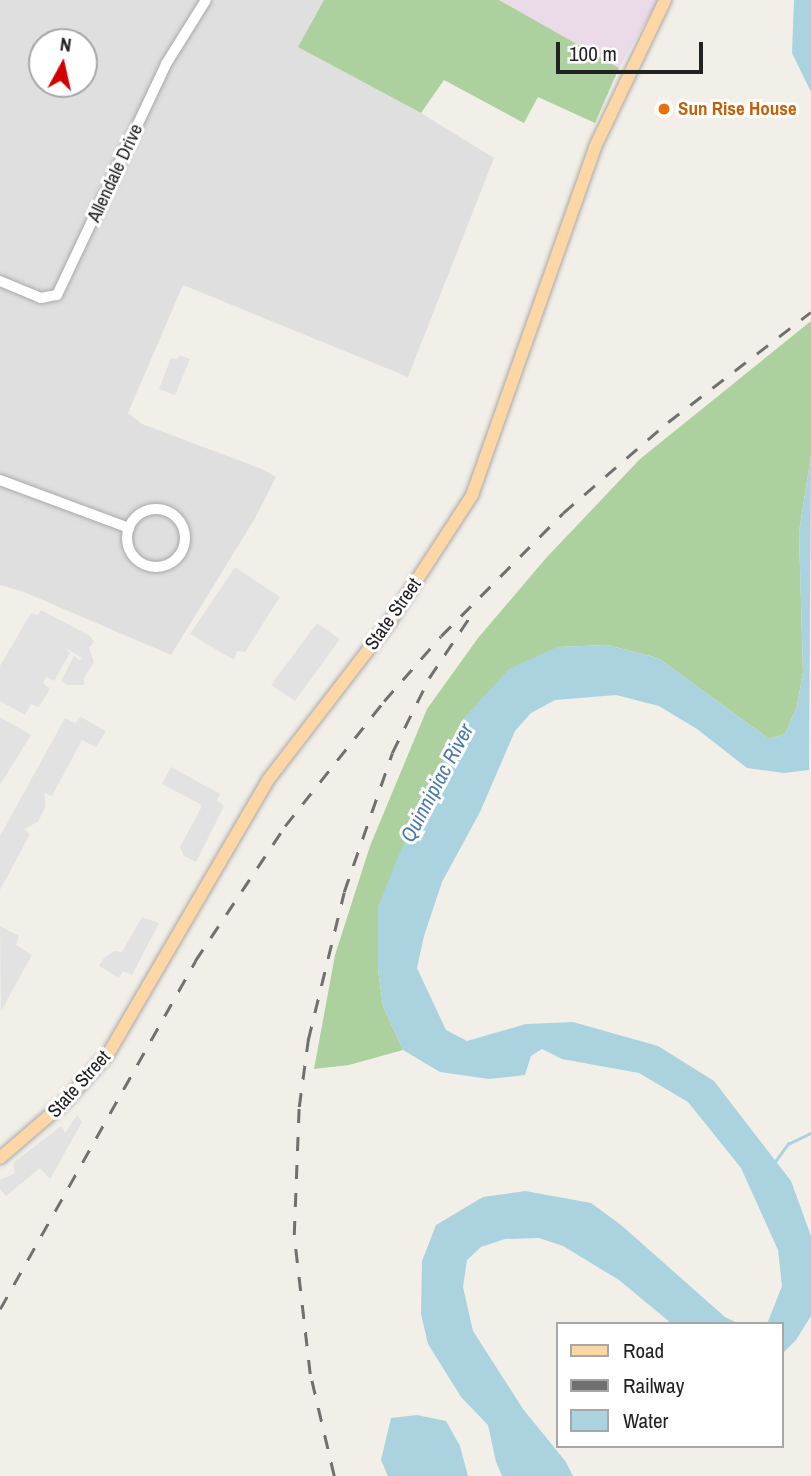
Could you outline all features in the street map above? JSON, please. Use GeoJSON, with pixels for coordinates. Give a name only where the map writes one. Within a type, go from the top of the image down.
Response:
{"type":"FeatureCollection","features":[{"type":"Feature","properties":{"kind":"main road","name":"State Street"},"geometry":{"type":"LineString","coordinates":[[0,1158],[65,1102],[108,1054],[268,780],[389,623],[472,495],[595,147],[666,0]]}},
{"type":"Feature","properties":{"kind":"street","name":"Allendale Drive"},"geometry":{"type":"LineString","coordinates":[[0,281],[41,298],[57,295],[166,64],[206,0]]}},
{"type":"Feature","properties":{"kind":"street"},"geometry":{"type":"LineString","coordinates":[[0,480],[129,527]]}},
{"type":"Feature","properties":{"kind":"street"},"geometry":{"type":"LineString","coordinates":[[149,510],[167,511],[181,522],[184,531],[183,549],[170,564],[160,567],[141,563],[128,547],[129,527],[140,514],[149,510]]}},
{"type":"Feature","properties":{"kind":"shaded area"},"geometry":{"type":"Polygon","coordinates":[[[0,0],[324,0],[299,47],[421,113],[494,158],[408,377],[183,285],[128,413],[142,424],[262,469],[276,477],[254,520],[171,655],[24,592],[0,585],[0,0]]]}},
{"type":"Feature","properties":{"kind":"shaded area"},"geometry":{"type":"Polygon","coordinates":[[[499,0],[658,0],[619,68],[499,0]]]}},
{"type":"Feature","properties":{"kind":"shaded area"},"geometry":{"type":"Polygon","coordinates":[[[180,355],[190,359],[175,395],[159,389],[171,358],[177,359],[180,355]]]}},
{"type":"Feature","properties":{"kind":"shaded area"},"geometry":{"type":"Polygon","coordinates":[[[235,567],[280,597],[245,652],[237,651],[234,660],[190,634],[235,567]]]}},
{"type":"Feature","properties":{"kind":"shaded area"},"geometry":{"type":"Polygon","coordinates":[[[41,610],[90,636],[94,642],[89,648],[94,662],[84,678],[84,685],[67,685],[61,681],[74,656],[80,660],[82,658],[64,647],[70,653],[54,681],[46,677],[43,683],[50,689],[39,707],[31,704],[25,715],[0,701],[0,666],[31,613],[38,615],[41,610]]]}},
{"type":"Feature","properties":{"kind":"shaded area"},"geometry":{"type":"Polygon","coordinates":[[[317,623],[340,639],[295,701],[271,685],[317,623]]]}},
{"type":"Feature","properties":{"kind":"shaded area"},"geometry":{"type":"Polygon","coordinates":[[[0,717],[31,735],[0,785],[0,717]]]}},
{"type":"Feature","properties":{"kind":"shaded area"},"geometry":{"type":"Polygon","coordinates":[[[81,717],[106,731],[96,747],[82,740],[52,796],[44,793],[46,806],[38,822],[24,829],[30,834],[0,890],[0,836],[65,718],[75,723],[81,717]]]}},
{"type":"Feature","properties":{"kind":"shaded area"},"geometry":{"type":"Polygon","coordinates":[[[171,767],[220,794],[217,800],[224,806],[196,862],[184,856],[180,847],[201,808],[200,804],[162,784],[171,767]]]}},
{"type":"Feature","properties":{"kind":"shaded area"},"geometry":{"type":"Polygon","coordinates":[[[142,917],[159,923],[132,975],[123,971],[119,978],[99,966],[104,958],[114,951],[122,952],[142,917]]]}},
{"type":"Feature","properties":{"kind":"shaded area"},"geometry":{"type":"Polygon","coordinates":[[[0,926],[19,936],[16,945],[32,955],[1,1011],[0,926]]]}},
{"type":"Feature","properties":{"kind":"shaded area"},"geometry":{"type":"Polygon","coordinates":[[[77,1115],[82,1122],[50,1179],[40,1168],[6,1196],[0,1189],[0,1180],[15,1173],[13,1163],[61,1126],[65,1133],[77,1115]]]}},
{"type":"Feature","properties":{"kind":"green space"},"geometry":{"type":"Polygon","coordinates":[[[324,0],[499,0],[619,68],[595,123],[538,97],[524,123],[444,80],[421,113],[298,47],[324,0]]]}},
{"type":"Feature","properties":{"kind":"green space"},"geometry":{"type":"Polygon","coordinates":[[[811,321],[811,456],[799,532],[803,672],[797,706],[785,734],[769,739],[658,658],[607,645],[557,647],[378,907],[378,969],[383,1006],[403,1050],[349,1065],[314,1069],[335,955],[370,846],[427,709],[478,638],[547,557],[640,459],[811,321]]]}},
{"type":"Feature","properties":{"kind":"water"},"geometry":{"type":"Polygon","coordinates":[[[794,0],[811,0],[811,92],[792,53],[794,0]]]}},
{"type":"Feature","properties":{"kind":"water","name":"Quinnipiac River"},"geometry":{"type":"Polygon","coordinates":[[[811,456],[809,770],[784,773],[747,768],[697,729],[659,706],[616,695],[555,700],[531,713],[515,731],[480,812],[442,882],[424,936],[417,968],[446,1030],[467,1041],[526,1024],[573,1022],[658,1046],[714,1081],[791,1181],[811,1236],[811,1316],[796,1340],[783,1353],[783,1322],[768,1322],[782,1286],[778,1250],[741,1168],[688,1102],[639,1073],[562,1059],[542,1049],[531,1056],[525,1075],[489,1079],[440,1072],[403,1050],[383,1006],[378,969],[378,907],[399,855],[464,718],[509,669],[557,647],[607,645],[658,658],[769,739],[785,734],[797,706],[803,672],[799,532],[811,456]]]}},
{"type":"Feature","properties":{"kind":"water"},"geometry":{"type":"Polygon","coordinates":[[[525,1191],[591,1203],[621,1225],[725,1317],[736,1322],[670,1322],[619,1280],[563,1246],[539,1238],[505,1239],[481,1247],[467,1260],[463,1287],[473,1331],[523,1409],[566,1462],[573,1476],[502,1476],[488,1425],[461,1397],[428,1344],[421,1314],[422,1261],[436,1225],[483,1197],[525,1191]]]}},
{"type":"Feature","properties":{"kind":"water"},"geometry":{"type":"Polygon","coordinates":[[[417,1415],[446,1421],[460,1446],[468,1476],[388,1476],[381,1460],[391,1418],[417,1415]]]}},
{"type":"Feature","properties":{"kind":"waterway"},"geometry":{"type":"LineString","coordinates":[[774,1163],[788,1144],[811,1133]]}},
{"type":"Feature","properties":{"kind":"railway"},"geometry":{"type":"LineString","coordinates":[[0,1309],[195,961],[285,826],[384,701],[441,636],[563,513],[668,422],[811,312]]}},
{"type":"Feature","properties":{"kind":"railway"},"geometry":{"type":"LineString","coordinates":[[334,1476],[310,1374],[294,1235],[299,1107],[308,1040],[344,892],[392,753],[429,678],[469,618]]}},
{"type":"Feature","properties":{"kind":"place","name":"Sun Rise House"},"geometry":{"type":"Point","coordinates":[664,109]}}]}
